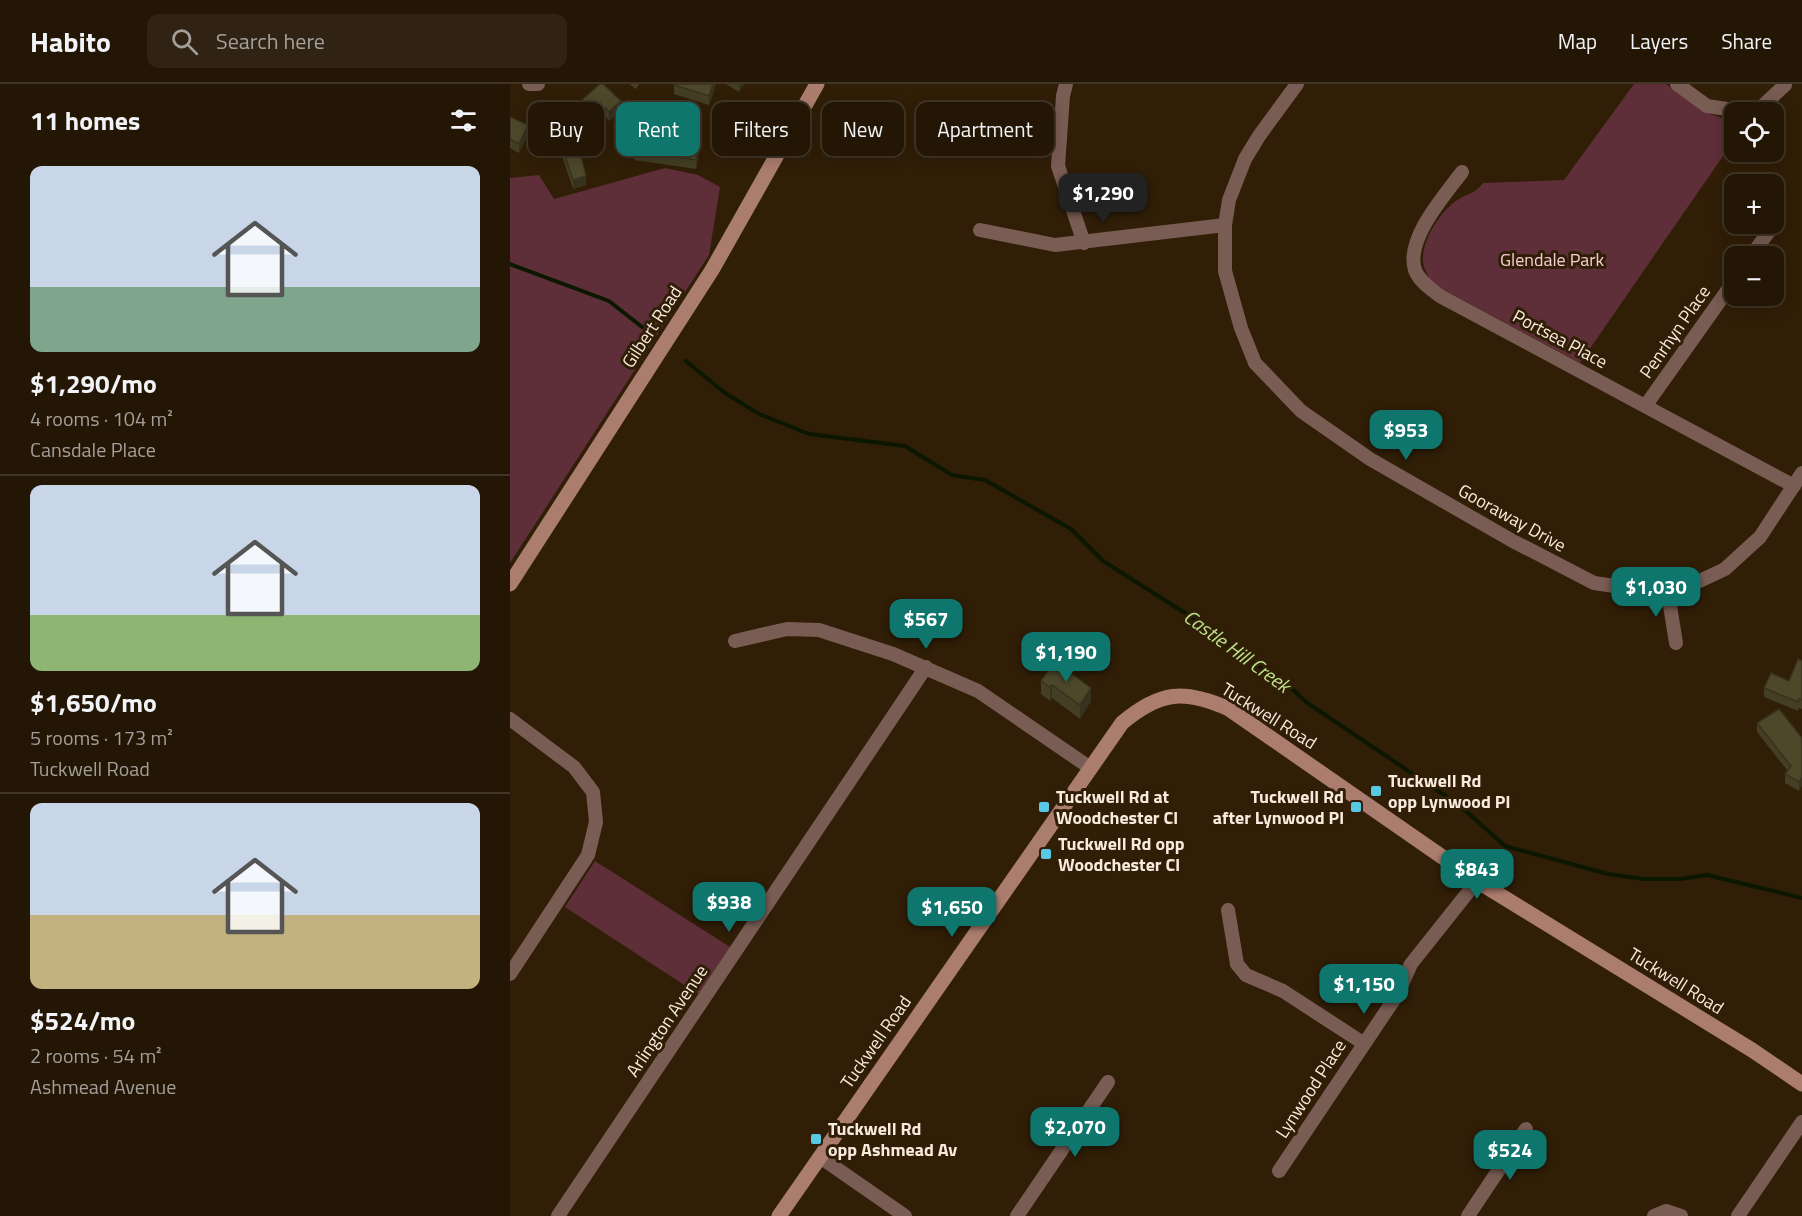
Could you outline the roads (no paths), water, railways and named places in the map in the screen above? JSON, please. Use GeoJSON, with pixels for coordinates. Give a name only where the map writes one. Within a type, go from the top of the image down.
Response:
{"type":"FeatureCollection","features":[{"type":"Feature","properties":{"kind":"street"},"geometry":{"type":"LineString","coordinates":[[530,84],[538,84]]}},
{"type":"Feature","properties":{"kind":"street","name":"Gilbert Road"},"geometry":{"type":"LineString","coordinates":[[510,584],[712,270],[817,84]]}},
{"type":"Feature","properties":{"kind":"street"},"geometry":{"type":"LineString","coordinates":[[1066,84],[1063,96],[1059,166],[1084,243]]}},
{"type":"Feature","properties":{"kind":"street","name":"Gooraway Drive"},"geometry":{"type":"LineString","coordinates":[[1297,84],[1245,159],[1229,200],[1225,271],[1241,327],[1255,363],[1301,411],[1370,459],[1511,540],[1594,583],[1635,589],[1691,585],[1725,569],[1760,537],[1802,472]]}},
{"type":"Feature","properties":{"kind":"street"},"geometry":{"type":"LineString","coordinates":[[1677,84],[1707,106],[1724,109]]}},
{"type":"Feature","properties":{"kind":"street"},"geometry":{"type":"LineString","coordinates":[[1767,102],[1785,85]]}},
{"type":"Feature","properties":{"kind":"street","name":"Portsea Place"},"geometry":{"type":"LineString","coordinates":[[1462,172],[1420,231],[1414,251],[1415,270],[1426,286],[1440,296],[1794,486]]}},
{"type":"Feature","properties":{"kind":"street"},"geometry":{"type":"LineString","coordinates":[[980,230],[1054,245],[1226,225]]}},
{"type":"Feature","properties":{"kind":"street","name":"Penrhyn Place"},"geometry":{"type":"LineString","coordinates":[[1646,405],[1724,294]]}},
{"type":"Feature","properties":{"kind":"street"},"geometry":{"type":"LineString","coordinates":[[1667,587],[1676,644]]}},
{"type":"Feature","properties":{"kind":"street"},"geometry":{"type":"LineString","coordinates":[[735,640],[787,628],[819,630],[854,640],[926,667],[978,691],[1089,767]]}},
{"type":"Feature","properties":{"kind":"street","name":"Arlington Avenue"},"geometry":{"type":"LineString","coordinates":[[558,1216],[926,667]]}},
{"type":"Feature","properties":{"kind":"street","name":"Tuckwell Road"},"geometry":{"type":"LineString","coordinates":[[779,1216],[1089,767],[1122,723],[1140,708],[1159,698],[1179,695],[1205,699],[1229,709],[1477,881],[1752,1050],[1802,1084]]}},
{"type":"Feature","properties":{"kind":"street"},"geometry":{"type":"LineString","coordinates":[[510,719],[574,767],[593,792],[596,822],[588,855],[510,974]]}},
{"type":"Feature","properties":{"kind":"street","name":"Lynwood Place"},"geometry":{"type":"LineString","coordinates":[[1279,1170],[1396,995],[1411,964],[1477,881]]}},
{"type":"Feature","properties":{"kind":"street"},"geometry":{"type":"LineString","coordinates":[[1227,910],[1237,964],[1246,975],[1283,991],[1363,1043]]}},
{"type":"Feature","properties":{"kind":"street"},"geometry":{"type":"LineString","coordinates":[[1017,1216],[1108,1082]]}},
{"type":"Feature","properties":{"kind":"street"},"geometry":{"type":"LineString","coordinates":[[1738,1216],[1802,1122]]}},
{"type":"Feature","properties":{"kind":"street"},"geometry":{"type":"LineString","coordinates":[[1468,1216],[1526,1129]]}},
{"type":"Feature","properties":{"kind":"street"},"geometry":{"type":"LineString","coordinates":[[820,1157],[905,1216]]}},
{"type":"Feature","properties":{"kind":"street"},"geometry":{"type":"LineString","coordinates":[[1660,1214],[1681,1216]]}},
{"type":"Feature","properties":{"kind":"waterway","name":"Castle Hill Creek"},"geometry":{"type":"LineString","coordinates":[[510,264],[609,301],[642,327]]}},
{"type":"Feature","properties":{"kind":"waterway","name":"Castle Hill Creek"},"geometry":{"type":"LineString","coordinates":[[686,361],[725,393],[759,414],[809,434],[905,446],[952,475],[985,480],[1071,529],[1103,561],[1193,618],[1235,651],[1289,686],[1306,702],[1459,805],[1505,846],[1608,874],[1644,879],[1680,879],[1707,875],[1802,898]]}},
{"type":"Feature","properties":{"kind":"place","name":"Tuckwell Rd opp Lynwood Pl"},"geometry":{"type":"Point","coordinates":[1376,791]}},
{"type":"Feature","properties":{"kind":"place","name":"Tuckwell Rd at Woodchester Cl"},"geometry":{"type":"Point","coordinates":[1044,807]}},
{"type":"Feature","properties":{"kind":"place","name":"Tuckwell Rd after Lynwood Pl"},"geometry":{"type":"Point","coordinates":[1356,807]}},
{"type":"Feature","properties":{"kind":"place","name":"Tuckwell Rd opp Woodchester Cl"},"geometry":{"type":"Point","coordinates":[1046,854]}},
{"type":"Feature","properties":{"kind":"place","name":"Tuckwell Rd opp Ashmead Av"},"geometry":{"type":"Point","coordinates":[816,1139]}},
{"type":"Feature","properties":{"kind":"park label","name":"Glendale Park"},"geometry":{"type":"Point","coordinates":[1552,260]}}]}
